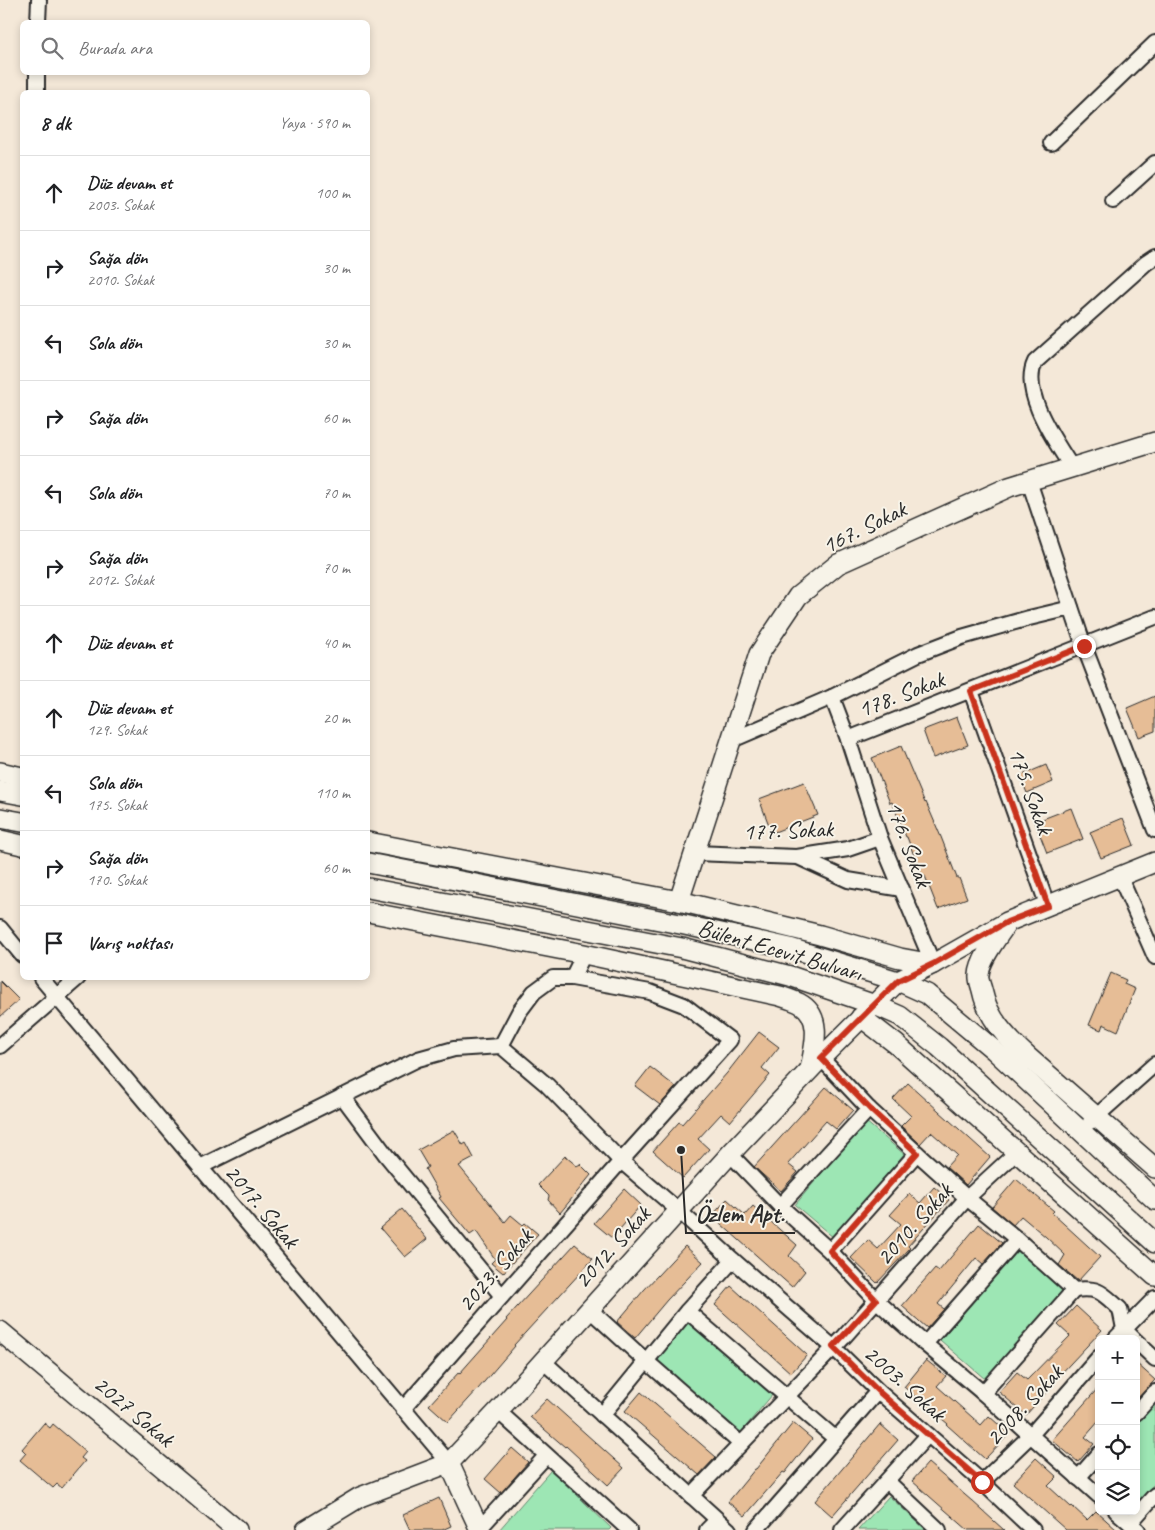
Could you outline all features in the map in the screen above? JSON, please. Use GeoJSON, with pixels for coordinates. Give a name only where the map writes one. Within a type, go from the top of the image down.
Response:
{"type":"FeatureCollection","features":[{"type":"Feature","properties":{"kind":"street"},"geometry":{"type":"LineString","coordinates":[[38,20],[39,0]]}},
{"type":"Feature","properties":{"kind":"street"},"geometry":{"type":"LineString","coordinates":[[1050,143],[1155,43]]}},
{"type":"Feature","properties":{"kind":"street"},"geometry":{"type":"LineString","coordinates":[[37,90],[38,75]]}},
{"type":"Feature","properties":{"kind":"street"},"geometry":{"type":"LineString","coordinates":[[1113,201],[1155,163]]}},
{"type":"Feature","properties":{"kind":"street"},"geometry":{"type":"LineString","coordinates":[[1072,468],[1043,421],[1033,391],[1031,371],[1035,362],[1155,257]]}},
{"type":"Feature","properties":{"kind":"street","name":"167. Sokak"},"geometry":{"type":"LineString","coordinates":[[679,901],[759,654],[798,596],[838,564],[1010,487],[1155,442]]}},
{"type":"Feature","properties":{"kind":"street"},"geometry":{"type":"LineString","coordinates":[[1029,481],[1084,646],[1155,830]]}},
{"type":"Feature","properties":{"kind":"street"},"geometry":{"type":"LineString","coordinates":[[732,740],[832,697],[918,654],[953,640],[1019,620],[1071,608]]}},
{"type":"Feature","properties":{"kind":"street","name":"178. Sokak"},"geometry":{"type":"LineString","coordinates":[[848,739],[1155,617]]}},
{"type":"Feature","properties":{"kind":"street","name":"175. Sokak"},"geometry":{"type":"LineString","coordinates":[[971,691],[1048,906]]}},
{"type":"Feature","properties":{"kind":"street","name":"176. Sokak"},"geometry":{"type":"LineString","coordinates":[[832,697],[848,739],[880,838],[933,964]]}},
{"type":"Feature","properties":{"kind":"street"},"geometry":{"type":"LineString","coordinates":[[0,772],[20,777]]}},
{"type":"Feature","properties":{"kind":"street"},"geometry":{"type":"LineString","coordinates":[[0,791],[20,796]]}},
{"type":"Feature","properties":{"kind":"street"},"geometry":{"type":"LineString","coordinates":[[0,818],[20,822]]}},
{"type":"Feature","properties":{"kind":"street","name":"177. Sokak"},"geometry":{"type":"LineString","coordinates":[[695,853],[797,857],[848,849],[880,838]]}},
{"type":"Feature","properties":{"kind":"street"},"geometry":{"type":"LineString","coordinates":[[0,840],[20,845]]}},
{"type":"Feature","properties":{"kind":"street"},"geometry":{"type":"LineString","coordinates":[[370,842],[679,901],[820,934],[900,958],[933,964]]}},
{"type":"Feature","properties":{"kind":"street"},"geometry":{"type":"LineString","coordinates":[[797,857],[848,880],[902,889]]}},
{"type":"Feature","properties":{"kind":"street","name":"2012. Sokak"},"geometry":{"type":"LineString","coordinates":[[306,1530],[360,1496],[449,1463],[730,1154],[815,1064],[898,981],[933,964],[1007,922],[1155,862]]}},
{"type":"Feature","properties":{"kind":"street","name":"Bülent Ecevit Bulvarı"},"geometry":{"type":"LineString","coordinates":[[370,863],[680,924],[790,948],[898,981],[927,994],[1001,1044],[1080,1131],[1155,1200]]}},
{"type":"Feature","properties":{"kind":"street"},"geometry":{"type":"LineString","coordinates":[[1120,877],[1155,957]]}},
{"type":"Feature","properties":{"kind":"street","name":"Bülent Ecevit Bulvarı"},"geometry":{"type":"LineString","coordinates":[[370,888],[682,948],[790,976],[875,1004],[900,1016],[939,1047],[1155,1243]]}},
{"type":"Feature","properties":{"kind":"street"},"geometry":{"type":"LineString","coordinates":[[370,912],[584,954],[780,996],[801,1004],[810,1013],[816,1027],[815,1064],[870,1109],[967,1198],[1017,1239],[1074,1290]]}},
{"type":"Feature","properties":{"kind":"street"},"geometry":{"type":"LineString","coordinates":[[1007,922],[983,961],[978,975],[985,1003],[998,1027],[1001,1044],[1096,1118],[1155,1168]]}},
{"type":"Feature","properties":{"kind":"street"},"geometry":{"type":"LineString","coordinates":[[0,928],[20,953]]}},
{"type":"Feature","properties":{"kind":"street"},"geometry":{"type":"LineString","coordinates":[[200,1167],[418,1058],[454,1049],[501,1046],[519,1012],[534,992],[554,978],[572,978],[584,954]]}},
{"type":"Feature","properties":{"kind":"street","name":"2023. Sokak"},"geometry":{"type":"LineString","coordinates":[[403,1409],[730,1040],[684,1005],[650,992],[572,978]]}},
{"type":"Feature","properties":{"kind":"street","name":"2017. Sokak"},"geometry":{"type":"LineString","coordinates":[[43,980],[449,1463]]}},
{"type":"Feature","properties":{"kind":"street"},"geometry":{"type":"LineString","coordinates":[[0,1046],[76,980]]}},
{"type":"Feature","properties":{"kind":"street"},"geometry":{"type":"LineString","coordinates":[[861,1017],[896,1044],[1018,1151],[1155,1276]]}},
{"type":"Feature","properties":{"kind":"street","name":"2003. Sokak"},"geometry":{"type":"LineString","coordinates":[[501,1046],[547,1084],[621,1161],[833,1347],[878,1391],[982,1482],[1029,1529]]}},
{"type":"Feature","properties":{"kind":"street"},"geometry":{"type":"LineString","coordinates":[[1080,1131],[1155,1064]]}},
{"type":"Feature","properties":{"kind":"street"},"geometry":{"type":"LineString","coordinates":[[342,1096],[386,1155],[502,1296]]}},
{"type":"Feature","properties":{"kind":"street"},"geometry":{"type":"LineString","coordinates":[[780,1206],[870,1109]]}},
{"type":"Feature","properties":{"kind":"street","name":"2010. Sokak"},"geometry":{"type":"LineString","coordinates":[[691,1496],[787,1397],[967,1198],[1018,1151]]}},
{"type":"Feature","properties":{"kind":"street"},"geometry":{"type":"LineString","coordinates":[[830,1251],[917,1153]]}},
{"type":"Feature","properties":{"kind":"street"},"geometry":{"type":"LineString","coordinates":[[730,1154],[780,1206],[830,1251],[876,1300],[1095,1493]]}},
{"type":"Feature","properties":{"kind":"street"},"geometry":{"type":"LineString","coordinates":[[925,1344],[1017,1239]]}},
{"type":"Feature","properties":{"kind":"street"},"geometry":{"type":"LineString","coordinates":[[602,1415],[687,1311],[733,1260]]}},
{"type":"Feature","properties":{"kind":"street"},"geometry":{"type":"LineString","coordinates":[[983,1393],[1074,1290],[1086,1288],[1099,1291],[1120,1309],[1120,1334]]}},
{"type":"Feature","properties":{"kind":"street"},"geometry":{"type":"LineString","coordinates":[[1120,1334],[1155,1298]]}},
{"type":"Feature","properties":{"kind":"street"},"geometry":{"type":"LineString","coordinates":[[589,1309],[741,1444]]}},
{"type":"Feature","properties":{"kind":"street"},"geometry":{"type":"LineString","coordinates":[[687,1311],[836,1439]]}},
{"type":"Feature","properties":{"kind":"street","name":"2027 Sokak"},"geometry":{"type":"LineString","coordinates":[[0,1331],[237,1530]]}},
{"type":"Feature","properties":{"kind":"street"},"geometry":{"type":"LineString","coordinates":[[1140,1345],[1155,1359]]}},
{"type":"Feature","properties":{"kind":"street"},"geometry":{"type":"LineString","coordinates":[[543,1360],[691,1496],[712,1525],[729,1530]]}},
{"type":"Feature","properties":{"kind":"street","name":"2008. Sokak"},"geometry":{"type":"LineString","coordinates":[[982,1482],[1030,1436],[1095,1362]]}},
{"type":"Feature","properties":{"kind":"street"},"geometry":{"type":"LineString","coordinates":[[756,1530],[878,1391]]}},
{"type":"Feature","properties":{"kind":"street"},"geometry":{"type":"LineString","coordinates":[[1140,1409],[1155,1392]]}},
{"type":"Feature","properties":{"kind":"street"},"geometry":{"type":"LineString","coordinates":[[498,1411],[622,1528]]}},
{"type":"Feature","properties":{"kind":"street"},"geometry":{"type":"LineString","coordinates":[[842,1530],[928,1435]]}},
{"type":"Feature","properties":{"kind":"street"},"geometry":{"type":"LineString","coordinates":[[449,1463],[480,1529],[546,1456]]}},
{"type":"Feature","properties":{"kind":"street"},"geometry":{"type":"LineString","coordinates":[[1078,1478],[1095,1459]]}},
{"type":"Feature","properties":{"kind":"street"},"geometry":{"type":"LineString","coordinates":[[887,1481],[939,1530]]}},
{"type":"Feature","properties":{"kind":"street"},"geometry":{"type":"LineString","coordinates":[[1121,1515],[1134,1526],[1155,1495]]}},
{"type":"Feature","properties":{"kind":"green space"},"geometry":{"type":"Polygon","coordinates":[[[865,1121],[904,1154],[834,1238],[795,1205],[865,1121]]]}},
{"type":"Feature","properties":{"kind":"green space"},"geometry":{"type":"Polygon","coordinates":[[[1018,1250],[1063,1290],[985,1379],[940,1340],[1018,1250]]]}},
{"type":"Feature","properties":{"kind":"green space"},"geometry":{"type":"Polygon","coordinates":[[[688,1322],[773,1394],[741,1432],[656,1361],[688,1322]]]}},
{"type":"Feature","properties":{"kind":"green space"},"geometry":{"type":"Polygon","coordinates":[[[1155,1402],[1155,1483],[1140,1500],[1140,1425],[1140,1418],[1155,1402]]]}},
{"type":"Feature","properties":{"kind":"green space"},"geometry":{"type":"Polygon","coordinates":[[[551,1470],[611,1528],[609,1530],[499,1530],[551,1470]]]}},
{"type":"Feature","properties":{"kind":"green space"},"geometry":{"type":"Polygon","coordinates":[[[889,1496],[926,1530],[858,1530],[889,1496]]]}},
{"type":"Feature","properties":{"kind":"building"},"geometry":{"type":"Polygon","coordinates":[[[1155,696],[1155,731],[1139,737],[1127,708],[1155,696]]]}},
{"type":"Feature","properties":{"kind":"building"},"geometry":{"type":"Polygon","coordinates":[[[957,717],[968,745],[933,758],[923,730],[957,717]]]}},
{"type":"Feature","properties":{"kind":"building"},"geometry":{"type":"Polygon","coordinates":[[[901,746],[967,898],[938,909],[925,876],[922,877],[907,837],[892,802],[890,803],[872,758],[901,746]]]}},
{"type":"Feature","properties":{"kind":"building"},"geometry":{"type":"Polygon","coordinates":[[[1046,765],[1053,782],[1027,793],[1020,776],[1046,765]]]}},
{"type":"Feature","properties":{"kind":"building"},"geometry":{"type":"Polygon","coordinates":[[[804,782],[818,815],[772,833],[759,799],[804,782]]]}},
{"type":"Feature","properties":{"kind":"building"},"geometry":{"type":"Polygon","coordinates":[[[1071,808],[1083,839],[1047,853],[1035,822],[1071,808]]]}},
{"type":"Feature","properties":{"kind":"building"},"geometry":{"type":"Polygon","coordinates":[[[1123,818],[1134,845],[1101,858],[1090,832],[1123,818]]]}},
{"type":"Feature","properties":{"kind":"building"},"geometry":{"type":"Polygon","coordinates":[[[1111,973],[1126,980],[1124,984],[1135,989],[1118,1031],[1103,1024],[1101,1030],[1089,1025],[1111,973]]]}},
{"type":"Feature","properties":{"kind":"building"},"geometry":{"type":"Polygon","coordinates":[[[0,981],[19,1000],[0,1017],[0,981]]]}},
{"type":"Feature","properties":{"kind":"building"},"geometry":{"type":"Polygon","coordinates":[[[759,1032],[779,1047],[762,1068],[770,1075],[730,1122],[721,1114],[698,1139],[709,1149],[683,1178],[653,1151],[679,1122],[682,1124],[727,1073],[759,1032]]]}},
{"type":"Feature","properties":{"kind":"building"},"geometry":{"type":"Polygon","coordinates":[[[650,1067],[676,1087],[660,1105],[635,1086],[650,1067]]]}},
{"type":"Feature","properties":{"kind":"building"},"geometry":{"type":"Polygon","coordinates":[[[908,1083],[990,1157],[966,1185],[946,1167],[957,1155],[931,1132],[920,1144],[901,1126],[911,1116],[893,1099],[908,1083]]]}},
{"type":"Feature","properties":{"kind":"building"},"geometry":{"type":"Polygon","coordinates":[[[826,1087],[853,1110],[836,1129],[826,1121],[788,1164],[798,1172],[781,1191],[754,1167],[826,1087]]]}},
{"type":"Feature","properties":{"kind":"building"},"geometry":{"type":"Polygon","coordinates":[[[454,1130],[463,1145],[466,1143],[474,1158],[459,1166],[505,1222],[511,1215],[523,1225],[525,1223],[538,1234],[503,1273],[491,1263],[495,1259],[476,1231],[470,1235],[439,1198],[441,1197],[425,1169],[428,1167],[418,1150],[454,1130]]]}},
{"type":"Feature","properties":{"kind":"building"},"geometry":{"type":"Polygon","coordinates":[[[565,1156],[577,1166],[580,1164],[591,1175],[560,1213],[548,1200],[549,1196],[538,1185],[565,1156]]]}},
{"type":"Feature","properties":{"kind":"building"},"geometry":{"type":"Polygon","coordinates":[[[1016,1179],[1054,1211],[1052,1213],[1100,1257],[1078,1281],[1059,1265],[1065,1255],[1046,1237],[1021,1216],[1013,1225],[992,1207],[1016,1179]]]}},
{"type":"Feature","properties":{"kind":"building"},"geometry":{"type":"Polygon","coordinates":[[[934,1187],[949,1200],[908,1246],[910,1248],[877,1283],[851,1258],[868,1240],[878,1249],[901,1224],[890,1215],[909,1194],[920,1203],[934,1187]]]}},
{"type":"Feature","properties":{"kind":"building"},"geometry":{"type":"Polygon","coordinates":[[[624,1189],[641,1205],[612,1238],[594,1223],[624,1189]]]}},
{"type":"Feature","properties":{"kind":"building"},"geometry":{"type":"Polygon","coordinates":[[[727,1199],[745,1215],[753,1206],[797,1245],[789,1256],[805,1271],[792,1287],[712,1216],[727,1199]]]}},
{"type":"Feature","properties":{"kind":"building"},"geometry":{"type":"Polygon","coordinates":[[[402,1209],[427,1239],[405,1257],[380,1228],[402,1209]]]}},
{"type":"Feature","properties":{"kind":"building"},"geometry":{"type":"Polygon","coordinates":[[[979,1224],[1002,1243],[983,1264],[976,1258],[938,1304],[944,1309],[927,1328],[902,1306],[935,1268],[939,1271],[979,1224]]]}},
{"type":"Feature","properties":{"kind":"building"},"geometry":{"type":"Polygon","coordinates":[[[575,1244],[593,1259],[514,1345],[448,1422],[429,1405],[575,1244]]]}},
{"type":"Feature","properties":{"kind":"building"},"geometry":{"type":"Polygon","coordinates":[[[685,1246],[703,1262],[635,1338],[617,1322],[685,1246]]]}},
{"type":"Feature","properties":{"kind":"building"},"geometry":{"type":"Polygon","coordinates":[[[731,1286],[807,1355],[791,1373],[715,1305],[731,1286]]]}},
{"type":"Feature","properties":{"kind":"building"},"geometry":{"type":"Polygon","coordinates":[[[1076,1306],[1102,1330],[1095,1335],[1095,1337],[1055,1380],[1026,1415],[999,1392],[1017,1372],[1027,1380],[1070,1336],[1058,1325],[1076,1306]]]}},
{"type":"Feature","properties":{"kind":"building"},"geometry":{"type":"Polygon","coordinates":[[[926,1360],[946,1376],[937,1386],[981,1425],[989,1416],[1009,1434],[985,1459],[948,1424],[904,1387],[926,1360]]]}},
{"type":"Feature","properties":{"kind":"building"},"geometry":{"type":"Polygon","coordinates":[[[1140,1367],[1155,1380],[1140,1396],[1140,1367]]]}},
{"type":"Feature","properties":{"kind":"building"},"geometry":{"type":"Polygon","coordinates":[[[641,1392],[716,1457],[699,1475],[625,1411],[641,1392]]]}},
{"type":"Feature","properties":{"kind":"building"},"geometry":{"type":"Polygon","coordinates":[[[1095,1392],[1095,1426],[1085,1437],[1094,1444],[1078,1462],[1052,1440],[1095,1392]]]}},
{"type":"Feature","properties":{"kind":"building"},"geometry":{"type":"Polygon","coordinates":[[[547,1399],[624,1468],[608,1485],[566,1446],[530,1417],[547,1399]]]}},
{"type":"Feature","properties":{"kind":"building"},"geometry":{"type":"Polygon","coordinates":[[[44,1423],[50,1428],[53,1424],[86,1452],[81,1458],[85,1461],[62,1488],[57,1484],[53,1488],[20,1460],[26,1453],[22,1449],[44,1423]]]}},
{"type":"Feature","properties":{"kind":"building"},"geometry":{"type":"Polygon","coordinates":[[[793,1423],[812,1439],[785,1473],[783,1472],[745,1516],[728,1502],[793,1423]]]}},
{"type":"Feature","properties":{"kind":"building"},"geometry":{"type":"Polygon","coordinates":[[[880,1424],[898,1440],[832,1516],[815,1501],[880,1424]]]}},
{"type":"Feature","properties":{"kind":"building"},"geometry":{"type":"Polygon","coordinates":[[[512,1448],[528,1462],[501,1493],[485,1479],[512,1448]]]}},
{"type":"Feature","properties":{"kind":"building"},"geometry":{"type":"Polygon","coordinates":[[[1036,1458],[1057,1477],[1048,1486],[1071,1507],[1087,1520],[1095,1512],[1095,1515],[1100,1515],[1117,1530],[1066,1530],[1013,1483],[1036,1458]]]}},
{"type":"Feature","properties":{"kind":"building"},"geometry":{"type":"Polygon","coordinates":[[[928,1463],[1004,1530],[968,1530],[912,1481],[928,1463]]]}},
{"type":"Feature","properties":{"kind":"building"},"geometry":{"type":"Polygon","coordinates":[[[439,1498],[451,1526],[442,1530],[410,1530],[403,1515],[439,1498]]]}},
{"type":"Feature","properties":{"kind":"place","name":"Özlem Apt."},"geometry":{"type":"Point","coordinates":[681,1150]}},
{"type":"Feature","properties":{"kind":"route"},"geometry":{"type":"LineString","coordinates":[[982,1482],[878,1391],[833,1347],[876,1300],[830,1251],[917,1153],[870,1109],[821,1058],[898,981],[933,964],[1007,922],[1048,906],[971,691],[1084,646]]}}]}
